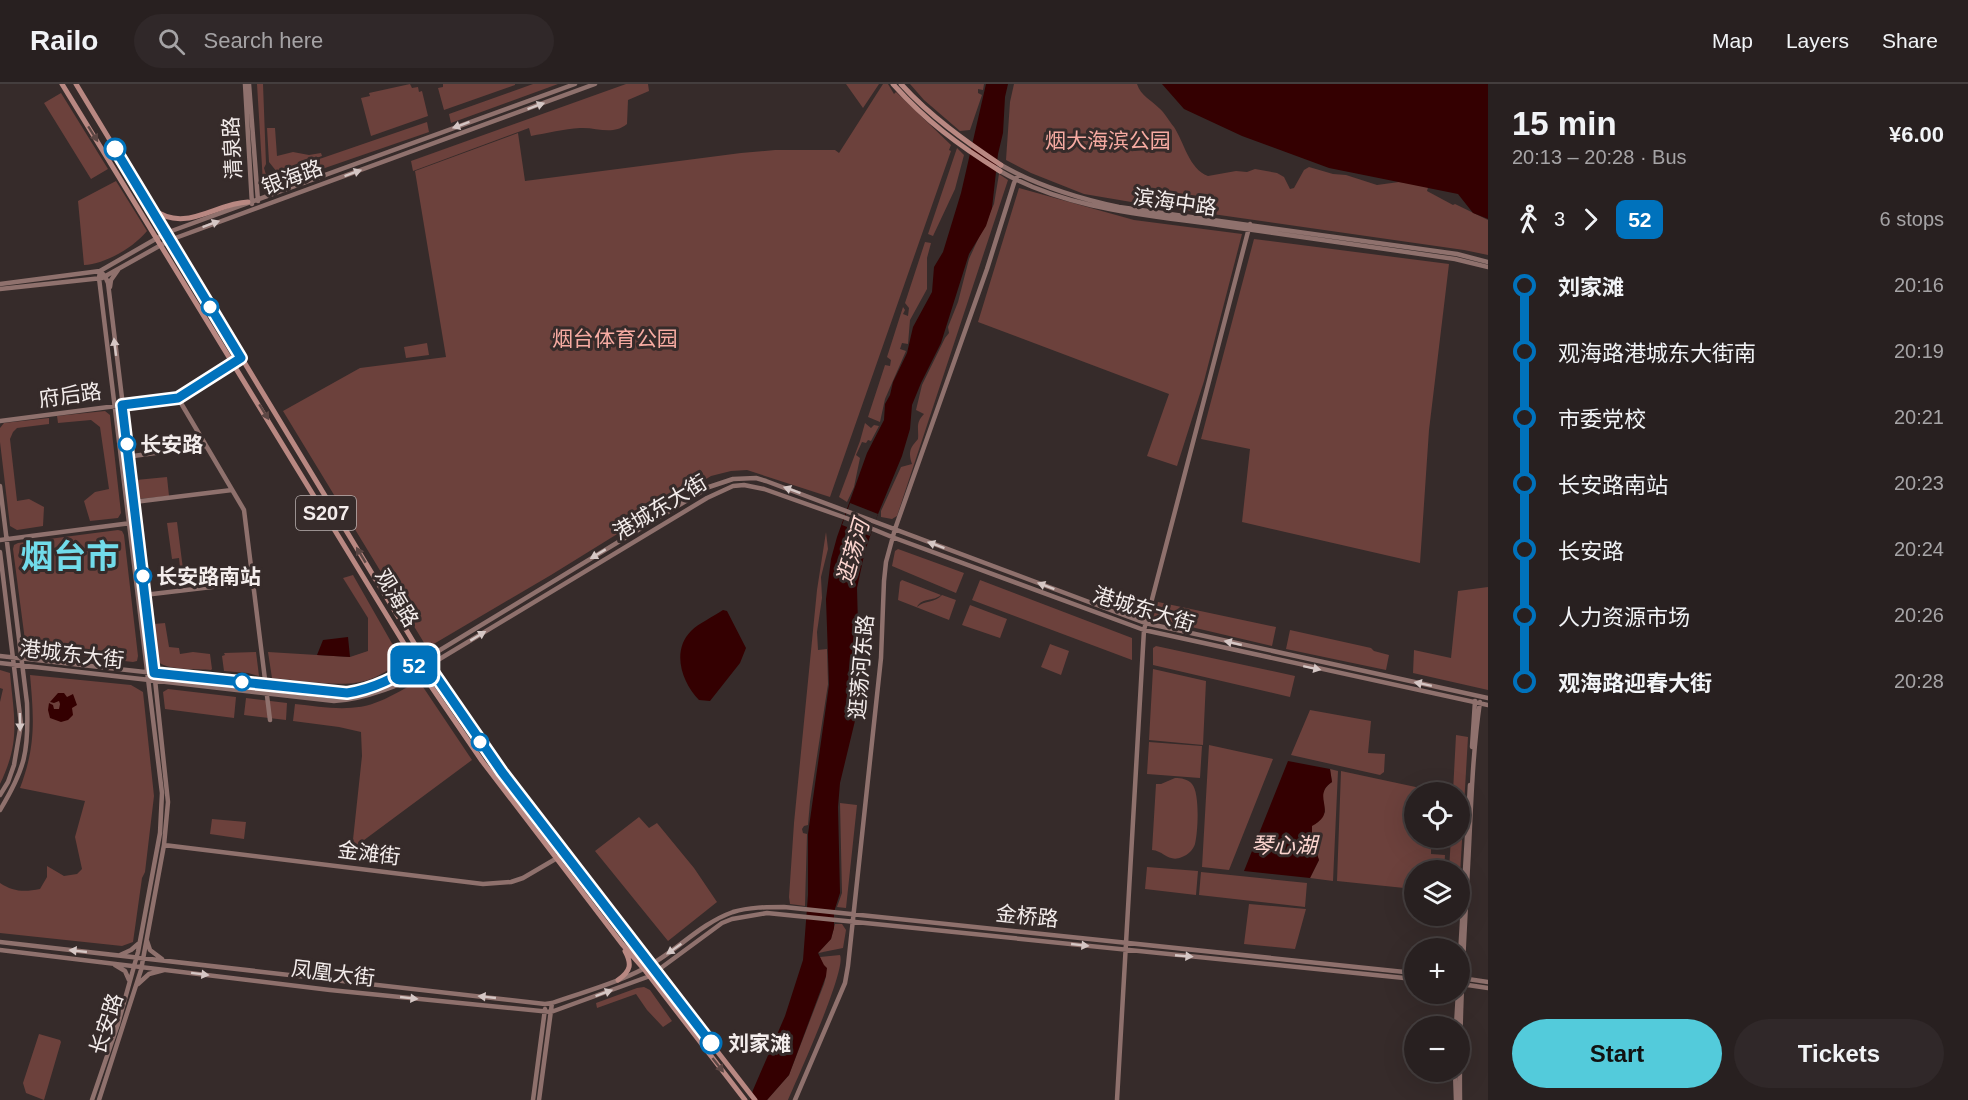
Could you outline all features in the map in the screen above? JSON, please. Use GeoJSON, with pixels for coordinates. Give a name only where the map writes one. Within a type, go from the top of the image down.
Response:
{"type":"FeatureCollection","features":[{"type":"Feature","properties":{"kind":"main road","name":"观海路"},"geometry":{"type":"LineString","coordinates":[[62,84],[422,673],[482,761],[745,1100]]}},
{"type":"Feature","properties":{"kind":"main road","name":"观海路"},"geometry":{"type":"LineString","coordinates":[[76,84],[428,666],[490,755],[564,854],[756,1100]]}},
{"type":"Feature","properties":{"kind":"main road","name":"滨海中路"},"geometry":{"type":"LineString","coordinates":[[893,84],[930,122],[967,151],[1001,168]]}},
{"type":"Feature","properties":{"kind":"main road","name":"滨海中路"},"geometry":{"type":"LineString","coordinates":[[901,84],[939,120],[1001,168]]}},
{"type":"Feature","properties":{"kind":"main road"},"geometry":{"type":"LineString","coordinates":[[148,204],[159,214],[187,219],[231,204],[250,202]]}},
{"type":"Feature","properties":{"kind":"main road"},"geometry":{"type":"LineString","coordinates":[[618,980],[631,966],[631,961],[622,944]]}},
{"type":"Feature","properties":{"kind":"street","name":"清泉路"},"geometry":{"type":"LineString","coordinates":[[247,84],[258,207]]}},
{"type":"Feature","properties":{"kind":"street","name":"清泉路"},"geometry":{"type":"LineString","coordinates":[[247,84],[252,209]]}},
{"type":"Feature","properties":{"kind":"street","name":"银海路"},"geometry":{"type":"LineString","coordinates":[[0,289],[102,277],[120,267],[166,233],[575,84]]}},
{"type":"Feature","properties":{"kind":"street","name":"银海路"},"geometry":{"type":"LineString","coordinates":[[0,284],[100,271],[159,240],[170,240],[595,84]]}},
{"type":"Feature","properties":{"kind":"street","name":"滨海中路"},"geometry":{"type":"LineString","coordinates":[[1001,168],[1056,195],[1118,211],[1457,254],[1488,261]]}},
{"type":"Feature","properties":{"kind":"street","name":"逛荡河东路"},"geometry":{"type":"LineString","coordinates":[[795,1100],[845,983],[855,915],[880,658],[886,562],[892,537],[1017,177]]}},
{"type":"Feature","properties":{"kind":"street","name":"滨海中路"},"geometry":{"type":"LineString","coordinates":[[1250,227],[1455,259],[1488,267]]}},
{"type":"Feature","properties":{"kind":"street"},"geometry":{"type":"LineString","coordinates":[[1117,1100],[1145,622],[1250,227]]}},
{"type":"Feature","properties":{"kind":"street"},"geometry":{"type":"LineString","coordinates":[[120,267],[111,280],[109,295],[156,680]]}},
{"type":"Feature","properties":{"kind":"street"},"geometry":{"type":"LineString","coordinates":[[100,271],[109,295]]}},
{"type":"Feature","properties":{"kind":"street","name":"长安路"},"geometry":{"type":"LineString","coordinates":[[93,1100],[136,958],[160,833],[162,800],[114,406],[102,299],[102,277]]}},
{"type":"Feature","properties":{"kind":"street"},"geometry":{"type":"LineString","coordinates":[[102,299],[109,295]]}},
{"type":"Feature","properties":{"kind":"street","name":"府后路"},"geometry":{"type":"LineString","coordinates":[[0,421],[178,398],[241,358]]}},
{"type":"Feature","properties":{"kind":"street"},"geometry":{"type":"LineString","coordinates":[[178,398],[244,510],[270,720]]}},
{"type":"Feature","properties":{"kind":"street"},"geometry":{"type":"LineString","coordinates":[[121,459],[128,456],[206,446]]}},
{"type":"Feature","properties":{"kind":"street","name":"港城东大街"},"geometry":{"type":"LineString","coordinates":[[0,656],[347,693],[369,687],[417,664],[718,483],[734,479],[756,478],[1145,622],[1488,698]]}},
{"type":"Feature","properties":{"kind":"street"},"geometry":{"type":"LineString","coordinates":[[0,486],[22,658],[28,738],[19,777],[0,810]]}},
{"type":"Feature","properties":{"kind":"street","name":"港城东大街"},"geometry":{"type":"LineString","coordinates":[[0,663],[334,700],[358,699],[422,673],[428,666],[699,502],[724,489],[744,486],[764,489],[846,518],[1144,630],[1488,705]]}},
{"type":"Feature","properties":{"kind":"street"},"geometry":{"type":"LineString","coordinates":[[134,502],[232,490]]}},
{"type":"Feature","properties":{"kind":"street"},"geometry":{"type":"LineString","coordinates":[[0,540],[137,522]]}},
{"type":"Feature","properties":{"kind":"street"},"geometry":{"type":"LineString","coordinates":[[0,552],[21,724],[17,756],[0,795]]}},
{"type":"Feature","properties":{"kind":"street"},"geometry":{"type":"LineString","coordinates":[[975,567],[977,560]]}},
{"type":"Feature","properties":{"kind":"street"},"geometry":{"type":"LineString","coordinates":[[138,596],[254,582]]}},
{"type":"Feature","properties":{"kind":"street"},"geometry":{"type":"LineString","coordinates":[[6,599],[14,598]]}},
{"type":"Feature","properties":{"kind":"street","name":"长安路"},"geometry":{"type":"LineString","coordinates":[[99,1100],[142,966],[164,845],[168,792],[156,680]]}},
{"type":"Feature","properties":{"kind":"street"},"geometry":{"type":"LineString","coordinates":[[1461,938],[1478,696]]}},
{"type":"Feature","properties":{"kind":"street"},"geometry":{"type":"LineString","coordinates":[[1463,938],[1477,703]]}},
{"type":"Feature","properties":{"kind":"street"},"geometry":{"type":"LineString","coordinates":[[10,775],[16,770],[19,777]]}},
{"type":"Feature","properties":{"kind":"street","name":"金滩街"},"geometry":{"type":"LineString","coordinates":[[164,845],[483,884],[511,882],[523,878],[564,854]]}},
{"type":"Feature","properties":{"kind":"street","name":"金桥路"},"geometry":{"type":"LineString","coordinates":[[651,965],[708,925],[734,912],[766,907],[834,919],[1404,978]]}},
{"type":"Feature","properties":{"kind":"street","name":"金桥路"},"geometry":{"type":"LineString","coordinates":[[656,971],[712,930],[732,919],[767,913],[834,913],[1404,972]]}},
{"type":"Feature","properties":{"kind":"street"},"geometry":{"type":"LineString","coordinates":[[118,956],[135,948],[140,939]]}},
{"type":"Feature","properties":{"kind":"street"},"geometry":{"type":"LineString","coordinates":[[147,940],[150,950],[155,955],[168,961]]}},
{"type":"Feature","properties":{"kind":"street","name":"凤凰大街"},"geometry":{"type":"LineString","coordinates":[[0,942],[545,1004],[618,980],[651,965]]}},
{"type":"Feature","properties":{"kind":"street","name":"凤凰大街"},"geometry":{"type":"LineString","coordinates":[[0,951],[544,1012],[551,1012],[650,976],[656,971]]}},
{"type":"Feature","properties":{"kind":"street"},"geometry":{"type":"LineString","coordinates":[[110,963],[125,971],[129,983]]}},
{"type":"Feature","properties":{"kind":"street"},"geometry":{"type":"LineString","coordinates":[[136,986],[149,974],[168,970]]}},
{"type":"Feature","properties":{"kind":"street"},"geometry":{"type":"LineString","coordinates":[[275,983],[285,983],[289,980],[287,976],[278,974]]}},
{"type":"Feature","properties":{"kind":"street"},"geometry":{"type":"LineString","coordinates":[[1470,981],[1488,982]]}},
{"type":"Feature","properties":{"kind":"street"},"geometry":{"type":"LineString","coordinates":[[1470,983],[1488,988]]}},
{"type":"Feature","properties":{"kind":"street"},"geometry":{"type":"LineString","coordinates":[[384,986],[374,990],[375,993],[384,995]]}},
{"type":"Feature","properties":{"kind":"street"},"geometry":{"type":"LineString","coordinates":[[520,1001],[513,1001],[510,1006],[521,1010]]}},
{"type":"Feature","properties":{"kind":"street"},"geometry":{"type":"LineString","coordinates":[[540,1100],[552,1003]]}},
{"type":"Feature","properties":{"kind":"street"},"geometry":{"type":"LineString","coordinates":[[533,1100],[545,1004]]}},
{"type":"Feature","properties":{"kind":"street"},"geometry":{"type":"LineString","coordinates":[[1461,1004],[1461,1100]]}},
{"type":"Feature","properties":{"kind":"street"},"geometry":{"type":"LineString","coordinates":[[1455,1082],[1456,1100]]}},
{"type":"Feature","properties":{"kind":"green space"},"geometry":{"type":"Polygon","coordinates":[[[257,84],[263,84],[266,175],[270,176],[427,122],[429,132],[266,187],[263,183],[257,84]]]}},
{"type":"Feature","properties":{"kind":"green space"},"geometry":{"type":"Polygon","coordinates":[[[410,84],[412,88],[418,87],[419,92],[422,91],[428,116],[371,136],[361,98],[370,96],[369,93],[410,84]]]}},
{"type":"Feature","properties":{"kind":"green space"},"geometry":{"type":"Polygon","coordinates":[[[443,84],[515,85],[444,110],[438,88],[443,87],[443,84]]]}},
{"type":"Feature","properties":{"kind":"green space"},"geometry":{"type":"Polygon","coordinates":[[[533,84],[558,84],[451,123],[449,114],[533,84]]]}},
{"type":"Feature","properties":{"kind":"green space"},"geometry":{"type":"Polygon","coordinates":[[[626,84],[648,84],[649,91],[628,100],[627,124],[621,128],[616,130],[574,129],[531,136],[529,128],[413,171],[411,161],[626,84]]]}},
{"type":"Feature","properties":{"kind":"green space"},"geometry":{"type":"Polygon","coordinates":[[[846,84],[879,84],[863,108],[846,84]]]}},
{"type":"Feature","properties":{"kind":"green space","name":"烟台体育公园"},"geometry":{"type":"Polygon","coordinates":[[[883,84],[888,84],[894,94],[896,92],[951,145],[949,150],[951,151],[830,497],[747,470],[711,476],[551,575],[432,645],[426,646],[283,411],[360,368],[446,357],[415,171],[518,133],[525,181],[741,153],[775,150],[835,150],[839,153],[883,84]]]}},
{"type":"Feature","properties":{"kind":"green space"},"geometry":{"type":"Polygon","coordinates":[[[910,84],[984,84],[983,90],[978,89],[978,93],[982,95],[970,130],[960,131],[924,100],[910,84]]]}},
{"type":"Feature","properties":{"kind":"green space","name":"烟大海滨公园"},"geometry":{"type":"Polygon","coordinates":[[[1014,84],[1137,84],[1144,95],[1161,110],[1174,127],[1196,168],[1208,176],[1255,169],[1277,173],[1284,177],[1290,189],[1294,188],[1304,170],[1309,167],[1377,185],[1399,182],[1429,184],[1427,191],[1488,220],[1488,255],[1084,194],[1031,173],[1006,160],[1010,102],[1014,84]]]}},
{"type":"Feature","properties":{"kind":"green space"},"geometry":{"type":"Polygon","coordinates":[[[61,93],[108,169],[91,179],[44,103],[61,93]]]}},
{"type":"Feature","properties":{"kind":"green space"},"geometry":{"type":"Polygon","coordinates":[[[267,128],[275,128],[277,156],[293,152],[309,155],[321,153],[322,156],[277,172],[269,162],[267,128]]]}},
{"type":"Feature","properties":{"kind":"green space"},"geometry":{"type":"Polygon","coordinates":[[[957,148],[964,155],[955,189],[933,236],[928,234],[957,148]]]}},
{"type":"Feature","properties":{"kind":"green space"},"geometry":{"type":"Polygon","coordinates":[[[999,174],[1008,180],[897,516],[892,519],[881,517],[881,511],[901,467],[912,464],[910,450],[918,439],[918,423],[924,414],[916,410],[922,385],[949,333],[948,327],[958,302],[969,259],[994,204],[999,174]]]}},
{"type":"Feature","properties":{"kind":"green space"},"geometry":{"type":"Polygon","coordinates":[[[116,181],[147,231],[118,254],[101,262],[84,265],[78,201],[116,181]]]}},
{"type":"Feature","properties":{"kind":"green space"},"geometry":{"type":"Polygon","coordinates":[[[1019,188],[1134,220],[1242,234],[1204,381],[1177,466],[1147,456],[1169,394],[978,322],[1019,188]]]}},
{"type":"Feature","properties":{"kind":"green space"},"geometry":{"type":"Polygon","coordinates":[[[1254,239],[1449,264],[1429,430],[1420,563],[1242,522],[1250,449],[1201,439],[1254,239]]]}},
{"type":"Feature","properties":{"kind":"green space"},"geometry":{"type":"Polygon","coordinates":[[[925,242],[931,243],[927,258],[927,289],[910,320],[908,344],[902,343],[900,349],[906,351],[885,399],[880,422],[868,417],[885,365],[890,366],[891,360],[887,357],[903,307],[905,310],[903,314],[908,316],[909,308],[905,303],[925,242]]]}},
{"type":"Feature","properties":{"kind":"green space"},"geometry":{"type":"Polygon","coordinates":[[[427,343],[429,355],[406,358],[404,347],[427,343]]]}},
{"type":"Feature","properties":{"kind":"green space"},"geometry":{"type":"Polygon","coordinates":[[[105,411],[110,415],[121,513],[118,518],[90,521],[84,501],[95,492],[109,489],[100,427],[91,420],[58,423],[57,416],[105,411]]]}},
{"type":"Feature","properties":{"kind":"green space"},"geometry":{"type":"Polygon","coordinates":[[[49,418],[49,424],[17,428],[10,439],[17,501],[29,499],[44,507],[43,526],[17,530],[10,526],[0,428],[4,423],[49,418]]]}},
{"type":"Feature","properties":{"kind":"green space"},"geometry":{"type":"Polygon","coordinates":[[[865,423],[871,428],[874,425],[879,426],[871,441],[862,442],[856,455],[860,458],[854,487],[847,502],[839,497],[865,423]]]}},
{"type":"Feature","properties":{"kind":"green space"},"geometry":{"type":"Polygon","coordinates":[[[167,477],[169,496],[138,499],[136,480],[167,477]]]}},
{"type":"Feature","properties":{"kind":"green space"},"geometry":{"type":"Polygon","coordinates":[[[177,522],[184,577],[181,577],[179,558],[172,559],[167,523],[177,522]]]}},
{"type":"Feature","properties":{"kind":"green space"},"geometry":{"type":"Polygon","coordinates":[[[118,530],[124,535],[137,661],[26,648],[14,545],[118,530]]]}},
{"type":"Feature","properties":{"kind":"green space"},"geometry":{"type":"Polygon","coordinates":[[[826,532],[828,549],[821,577],[822,598],[817,632],[818,650],[827,649],[828,684],[808,825],[802,829],[803,833],[807,834],[805,906],[790,904],[789,897],[817,590],[826,532]]]}},
{"type":"Feature","properties":{"kind":"green space"},"geometry":{"type":"Polygon","coordinates":[[[898,549],[964,573],[956,593],[892,566],[895,551],[898,549]]]}},
{"type":"Feature","properties":{"kind":"green space"},"geometry":{"type":"Polygon","coordinates":[[[353,575],[402,661],[375,677],[354,683],[331,684],[272,678],[268,652],[350,657],[368,651],[368,618],[343,578],[353,575]]]}},
{"type":"Feature","properties":{"kind":"green space"},"geometry":{"type":"Polygon","coordinates":[[[902,580],[941,595],[922,602],[917,607],[942,595],[956,600],[949,620],[898,600],[902,580]]]}},
{"type":"Feature","properties":{"kind":"green space"},"geometry":{"type":"Polygon","coordinates":[[[980,580],[1132,638],[1132,660],[972,600],[980,580]]]}},
{"type":"Feature","properties":{"kind":"green space"},"geometry":{"type":"Polygon","coordinates":[[[1488,587],[1488,690],[1413,673],[1414,650],[1451,658],[1458,591],[1488,587]]]}},
{"type":"Feature","properties":{"kind":"green space"},"geometry":{"type":"Polygon","coordinates":[[[1158,602],[1276,627],[1272,646],[1153,618],[1158,602]]]}},
{"type":"Feature","properties":{"kind":"green space"},"geometry":{"type":"Polygon","coordinates":[[[970,605],[1007,619],[1000,638],[962,625],[970,605]]]}},
{"type":"Feature","properties":{"kind":"green space"},"geometry":{"type":"Polygon","coordinates":[[[165,623],[169,647],[179,648],[180,654],[193,652],[210,654],[211,670],[175,668],[159,662],[154,624],[165,623]]]}},
{"type":"Feature","properties":{"kind":"green space"},"geometry":{"type":"Polygon","coordinates":[[[1290,630],[1371,648],[1389,655],[1386,670],[1286,649],[1290,630]]]}},
{"type":"Feature","properties":{"kind":"green space"},"geometry":{"type":"Polygon","coordinates":[[[1050,644],[1069,651],[1061,675],[1041,667],[1050,644]]]}},
{"type":"Feature","properties":{"kind":"green space"},"geometry":{"type":"Polygon","coordinates":[[[1156,646],[1295,676],[1290,697],[1153,665],[1153,648],[1156,646]]]}},
{"type":"Feature","properties":{"kind":"green space"},"geometry":{"type":"Polygon","coordinates":[[[256,652],[259,676],[224,671],[222,656],[225,655],[224,653],[256,652]]]}},
{"type":"Feature","properties":{"kind":"green space"},"geometry":{"type":"Polygon","coordinates":[[[1153,669],[1206,681],[1203,745],[1149,740],[1153,669]]]}},
{"type":"Feature","properties":{"kind":"green space"},"geometry":{"type":"Polygon","coordinates":[[[0,670],[10,673],[14,729],[11,755],[0,784],[0,702],[3,689],[0,688],[0,670]]]}},
{"type":"Feature","properties":{"kind":"green space"},"geometry":{"type":"Polygon","coordinates":[[[30,675],[131,685],[143,692],[154,796],[145,872],[142,878],[133,942],[122,946],[0,933],[0,883],[14,890],[35,890],[40,889],[47,877],[47,866],[64,876],[77,874],[82,869],[75,837],[85,801],[20,788],[31,745],[30,675]]]}},
{"type":"Feature","properties":{"kind":"green space"},"geometry":{"type":"Polygon","coordinates":[[[419,681],[472,760],[352,849],[362,756],[361,732],[293,721],[295,704],[338,708],[370,705],[419,681]]]}},
{"type":"Feature","properties":{"kind":"green space"},"geometry":{"type":"Polygon","coordinates":[[[168,689],[236,697],[234,718],[165,709],[163,692],[168,689]]]}},
{"type":"Feature","properties":{"kind":"green space"},"geometry":{"type":"Polygon","coordinates":[[[246,698],[287,703],[286,720],[244,715],[246,698]]]}},
{"type":"Feature","properties":{"kind":"green space"},"geometry":{"type":"Polygon","coordinates":[[[1310,710],[1371,721],[1368,753],[1385,754],[1384,772],[1380,775],[1291,755],[1310,710]]]}},
{"type":"Feature","properties":{"kind":"green space"},"geometry":{"type":"Polygon","coordinates":[[[1456,735],[1468,737],[1465,782],[1454,782],[1456,735]]]}},
{"type":"Feature","properties":{"kind":"green space"},"geometry":{"type":"Polygon","coordinates":[[[1149,742],[1202,746],[1200,778],[1147,774],[1149,742]]]}},
{"type":"Feature","properties":{"kind":"green space"},"geometry":{"type":"Polygon","coordinates":[[[1209,745],[1273,759],[1229,870],[1202,867],[1209,745]]]}},
{"type":"Feature","properties":{"kind":"green space"},"geometry":{"type":"Polygon","coordinates":[[[1330,769],[1338,771],[1333,881],[1310,878],[1319,860],[1312,839],[1312,825],[1318,822],[1325,812],[1323,795],[1332,782],[1330,769]]]}},
{"type":"Feature","properties":{"kind":"green space"},"geometry":{"type":"Polygon","coordinates":[[[1341,771],[1404,784],[1404,848],[1431,848],[1431,854],[1445,855],[1445,860],[1404,860],[1404,888],[1337,881],[1341,771]]]}},
{"type":"Feature","properties":{"kind":"green space"},"geometry":{"type":"Polygon","coordinates":[[[1175,778],[1188,781],[1195,789],[1197,822],[1193,848],[1188,854],[1174,859],[1152,850],[1156,784],[1175,778]]]}},
{"type":"Feature","properties":{"kind":"green space"},"geometry":{"type":"Polygon","coordinates":[[[840,803],[857,805],[846,908],[837,907],[842,893],[840,803]]]}},
{"type":"Feature","properties":{"kind":"green space"},"geometry":{"type":"Polygon","coordinates":[[[639,817],[649,828],[657,823],[694,868],[717,902],[668,941],[595,851],[639,817]]]}},
{"type":"Feature","properties":{"kind":"green space"},"geometry":{"type":"Polygon","coordinates":[[[212,819],[246,822],[244,839],[210,834],[212,819]]]}},
{"type":"Feature","properties":{"kind":"green space"},"geometry":{"type":"Polygon","coordinates":[[[1450,848],[1462,848],[1461,860],[1450,860],[1450,848]]]}},
{"type":"Feature","properties":{"kind":"green space"},"geometry":{"type":"Polygon","coordinates":[[[1147,867],[1198,871],[1196,895],[1145,889],[1147,867]]]}},
{"type":"Feature","properties":{"kind":"green space"},"geometry":{"type":"Polygon","coordinates":[[[1201,872],[1307,883],[1305,907],[1199,895],[1201,872]]]}},
{"type":"Feature","properties":{"kind":"green space"},"geometry":{"type":"Polygon","coordinates":[[[1249,904],[1306,909],[1295,949],[1244,944],[1249,904]]]}},
{"type":"Feature","properties":{"kind":"green space"},"geometry":{"type":"Polygon","coordinates":[[[835,924],[842,924],[846,930],[843,948],[818,953],[831,939],[835,924]]]}},
{"type":"Feature","properties":{"kind":"green space"},"geometry":{"type":"Polygon","coordinates":[[[840,955],[836,981],[829,1001],[788,1100],[767,1100],[789,1075],[824,984],[826,976],[820,957],[840,955]]]}},
{"type":"Feature","properties":{"kind":"green space"},"geometry":{"type":"Polygon","coordinates":[[[644,987],[650,990],[672,1021],[663,1027],[636,994],[597,1008],[596,1003],[644,987]]]}},
{"type":"Feature","properties":{"kind":"green space"},"geometry":{"type":"Polygon","coordinates":[[[39,1034],[61,1042],[44,1100],[26,1093],[23,1083],[39,1034]]]}},
{"type":"Feature","properties":{"kind":"water","name":"逛荡河"},"geometry":{"type":"Polygon","coordinates":[[[986,84],[1008,84],[992,208],[986,226],[969,254],[941,343],[912,405],[910,429],[902,456],[865,551],[857,588],[860,700],[840,783],[838,807],[840,893],[834,912],[831,939],[818,953],[827,968],[826,976],[789,1075],[767,1100],[750,1100],[785,1016],[803,960],[808,895],[808,834],[829,685],[826,599],[831,559],[867,453],[884,420],[885,404],[907,353],[913,327],[932,292],[934,267],[943,252],[961,193],[986,84]]]}},
{"type":"Feature","properties":{"kind":"water"},"geometry":{"type":"Polygon","coordinates":[[[1162,84],[1488,84],[1488,219],[1473,213],[1458,194],[1329,168],[1242,136],[1184,109],[1162,84]]]}},
{"type":"Feature","properties":{"kind":"water"},"geometry":{"type":"Polygon","coordinates":[[[723,610],[727,611],[746,648],[740,663],[710,701],[699,700],[684,676],[681,667],[681,648],[691,631],[723,610]]]}},
{"type":"Feature","properties":{"kind":"water"},"geometry":{"type":"Polygon","coordinates":[[[348,637],[350,657],[317,655],[323,640],[348,637]]]}},
{"type":"Feature","properties":{"kind":"water"},"geometry":{"type":"Polygon","coordinates":[[[58,693],[64,693],[67,697],[73,694],[77,705],[72,708],[73,715],[61,722],[50,718],[48,710],[49,703],[54,709],[59,709],[59,701],[50,702],[58,693]]]}},
{"type":"Feature","properties":{"kind":"water","name":"琴心湖"},"geometry":{"type":"Polygon","coordinates":[[[1288,761],[1330,769],[1332,782],[1324,793],[1324,815],[1312,826],[1312,839],[1319,860],[1310,878],[1244,871],[1288,761]]]}},
{"type":"Feature","properties":{"kind":"pier"},"geometry":{"type":"Polygon","coordinates":[[[850,503],[878,514],[870,536],[842,525],[850,503]]]}},
{"type":"Feature","properties":{"kind":"bus line","name":"52"},"geometry":{"type":"LineString","coordinates":[[115,149],[241,358],[178,398],[122,405],[154,673],[347,693],[392,678],[424,659],[502,772],[711,1043]]}},
{"type":"Feature","properties":{"kind":"place","name":"长安路"},"geometry":{"type":"Point","coordinates":[127,444]}},
{"type":"Feature","properties":{"kind":"place","name":"长安路南站"},"geometry":{"type":"Point","coordinates":[143,576]}},
{"type":"Feature","properties":{"kind":"place","name":"刘家滩"},"geometry":{"type":"Point","coordinates":[711,1043]}},
{"type":"Feature","properties":{"kind":"district","name":"烟台市"},"geometry":{"type":"Point","coordinates":[70,556]}}]}
